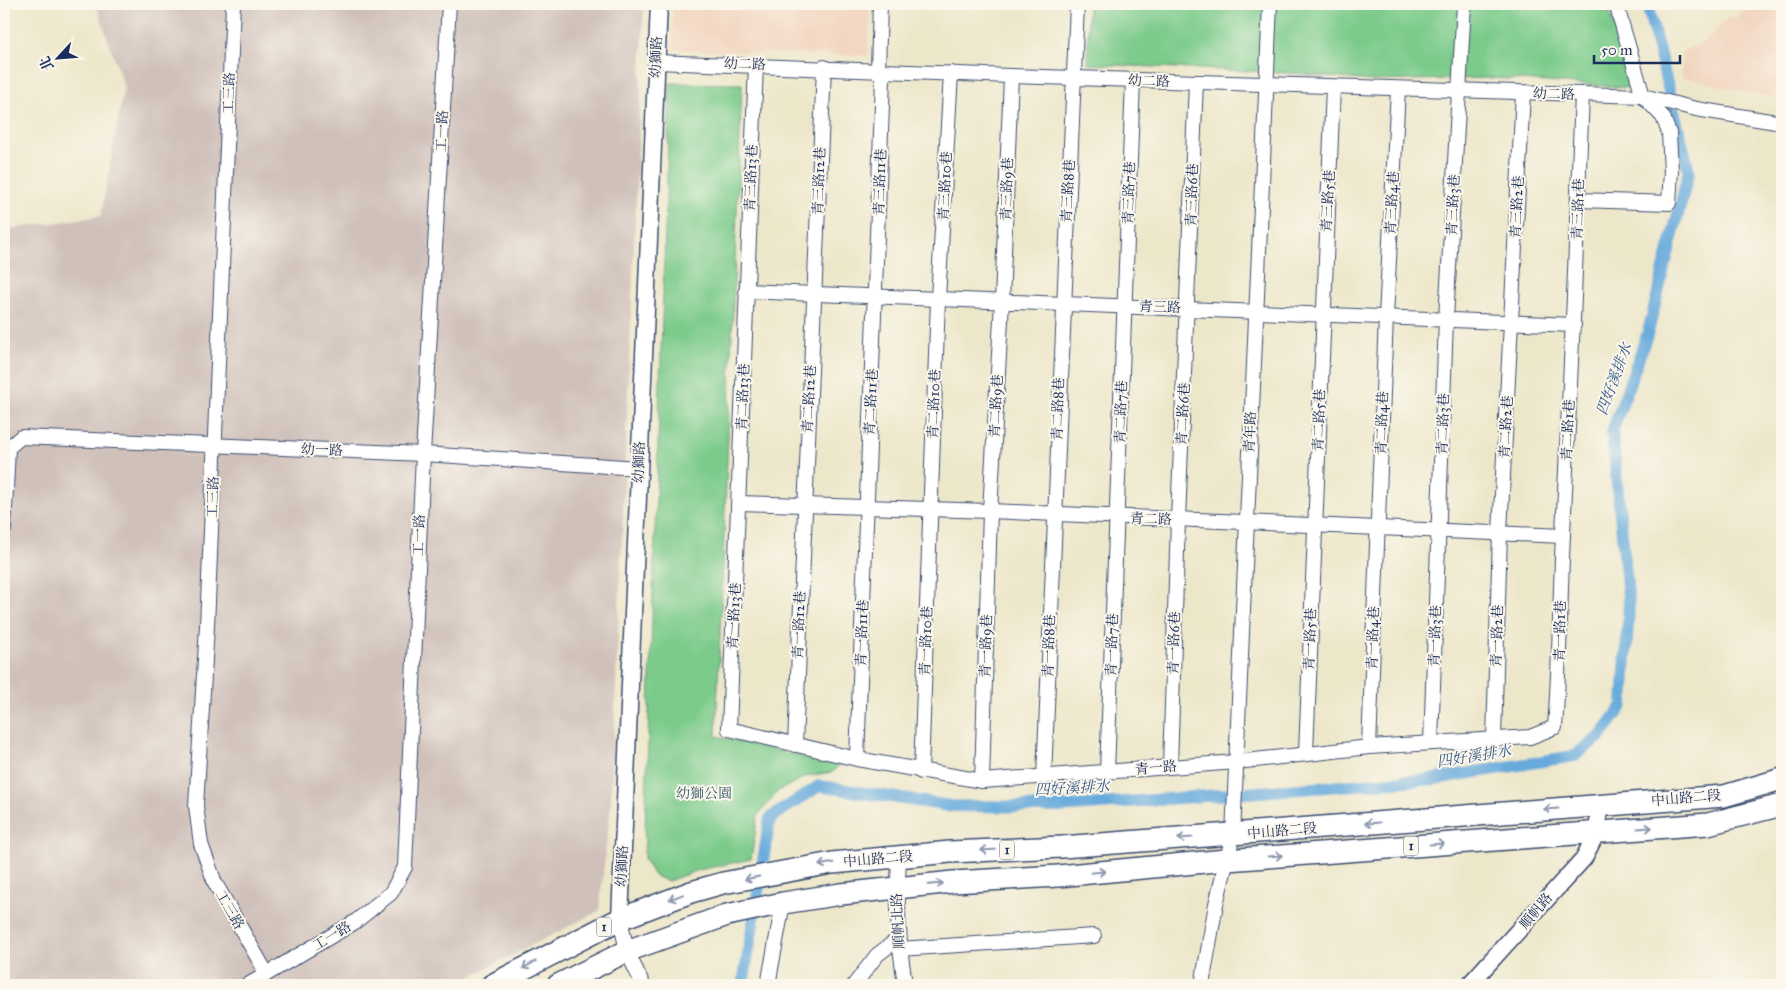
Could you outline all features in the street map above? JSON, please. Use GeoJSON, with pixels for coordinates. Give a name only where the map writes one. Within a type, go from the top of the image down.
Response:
{"type":"FeatureCollection","features":[{"type":"Feature","properties":{"kind":"main road","name":"中山路二段"},"geometry":{"type":"LineString","coordinates":[[620,919],[690,892],[723,883],[832,863],[1233,835],[1724,796],[1782,779]]}},
{"type":"Feature","properties":{"kind":"main road","name":"中山路二段"},"geometry":{"type":"LineString","coordinates":[[783,903],[897,887],[1058,876],[1226,860],[1708,824],[1782,805]]}},
{"type":"Feature","properties":{"kind":"main road","name":"1"},"geometry":{"type":"LineString","coordinates":[[558,985],[627,951],[727,915],[783,903]]}},
{"type":"Feature","properties":{"kind":"main road","name":"1"},"geometry":{"type":"LineString","coordinates":[[492,985],[620,919]]}},
{"type":"Feature","properties":{"kind":"street","name":"工三路"},"geometry":{"type":"LineString","coordinates":[[233,4],[207,626],[196,806],[201,844],[215,883],[267,974]]}},
{"type":"Feature","properties":{"kind":"street","name":"工一路"},"geometry":{"type":"LineString","coordinates":[[248,985],[355,922],[391,893],[405,867],[423,454],[449,4]]}},
{"type":"Feature","properties":{"kind":"street","name":"幼獅路"},"geometry":{"type":"LineString","coordinates":[[620,919],[659,4]]}},
{"type":"Feature","properties":{"kind":"street","name":"青三路11巷"},"geometry":{"type":"LineString","coordinates":[[876,296],[883,79],[878,70],[880,4]]}},
{"type":"Feature","properties":{"kind":"street","name":"青三路8巷"},"geometry":{"type":"LineString","coordinates":[[1063,304],[1077,4]]}},
{"type":"Feature","properties":{"kind":"street","name":"青年路"},"geometry":{"type":"LineString","coordinates":[[1202,985],[1226,860],[1233,835],[1270,4]]}},
{"type":"Feature","properties":{"kind":"street","name":"青三路3巷"},"geometry":{"type":"LineString","coordinates":[[1446,319],[1464,4]]}},
{"type":"Feature","properties":{"kind":"street"},"geometry":{"type":"LineString","coordinates":[[1578,200],[1669,203],[1671,171],[1669,133],[1663,117],[1643,96],[1616,4]]}},
{"type":"Feature","properties":{"kind":"street","name":"幼二路"},"geometry":{"type":"LineString","coordinates":[[656,62],[824,67],[1011,76],[1643,96],[1696,109],[1782,123]]}},
{"type":"Feature","properties":{"kind":"street","name":"青三路13巷"},"geometry":{"type":"LineString","coordinates":[[746,291],[756,65]]}},
{"type":"Feature","properties":{"kind":"street","name":"青三路12巷"},"geometry":{"type":"LineString","coordinates":[[815,294],[824,67]]}},
{"type":"Feature","properties":{"kind":"street","name":"青三路10巷"},"geometry":{"type":"LineString","coordinates":[[938,299],[951,73]]}},
{"type":"Feature","properties":{"kind":"street","name":"青三路9巷"},"geometry":{"type":"LineString","coordinates":[[1002,302],[1011,76]]}},
{"type":"Feature","properties":{"kind":"street","name":"青三路7巷"},"geometry":{"type":"LineString","coordinates":[[1125,306],[1133,80]]}},
{"type":"Feature","properties":{"kind":"street","name":"青三路6巷"},"geometry":{"type":"LineString","coordinates":[[1188,308],[1196,82]]}},
{"type":"Feature","properties":{"kind":"street","name":"青三路5巷"},"geometry":{"type":"LineString","coordinates":[[1323,314],[1333,86]]}},
{"type":"Feature","properties":{"kind":"street","name":"青三路4巷"},"geometry":{"type":"LineString","coordinates":[[1386,317],[1398,89]]}},
{"type":"Feature","properties":{"kind":"street","name":"青三路2巷"},"geometry":{"type":"LineString","coordinates":[[1512,322],[1523,93]]}},
{"type":"Feature","properties":{"kind":"street","name":"青三路1巷"},"geometry":{"type":"LineString","coordinates":[[1574,324],[1582,94]]}},
{"type":"Feature","properties":{"kind":"street","name":"青三路"},"geometry":{"type":"LineString","coordinates":[[746,291],[1574,324]]}},
{"type":"Feature","properties":{"kind":"street","name":"青二路13巷"},"geometry":{"type":"LineString","coordinates":[[739,503],[746,291]]}},
{"type":"Feature","properties":{"kind":"street","name":"青二路12巷"},"geometry":{"type":"LineString","coordinates":[[804,505],[815,294]]}},
{"type":"Feature","properties":{"kind":"street","name":"青二路11巷"},"geometry":{"type":"LineString","coordinates":[[867,507],[876,296]]}},
{"type":"Feature","properties":{"kind":"street","name":"青二路10巷"},"geometry":{"type":"LineString","coordinates":[[930,509],[938,299]]}},
{"type":"Feature","properties":{"kind":"street","name":"青二路9巷"},"geometry":{"type":"LineString","coordinates":[[990,511],[1002,302]]}},
{"type":"Feature","properties":{"kind":"street","name":"青二路8巷"},"geometry":{"type":"LineString","coordinates":[[1054,515],[1063,304]]}},
{"type":"Feature","properties":{"kind":"street","name":"青二路7巷"},"geometry":{"type":"LineString","coordinates":[[1117,518],[1125,306]]}},
{"type":"Feature","properties":{"kind":"street","name":"青二路6巷"},"geometry":{"type":"LineString","coordinates":[[1178,520],[1188,308]]}},
{"type":"Feature","properties":{"kind":"street","name":"青二路5巷"},"geometry":{"type":"LineString","coordinates":[[1314,525],[1323,314]]}},
{"type":"Feature","properties":{"kind":"street","name":"青二路4巷"},"geometry":{"type":"LineString","coordinates":[[1378,528],[1386,317]]}},
{"type":"Feature","properties":{"kind":"street","name":"青二路3巷"},"geometry":{"type":"LineString","coordinates":[[1439,530],[1446,319]]}},
{"type":"Feature","properties":{"kind":"street","name":"青二路2巷"},"geometry":{"type":"LineString","coordinates":[[1500,532],[1512,322]]}},
{"type":"Feature","properties":{"kind":"street","name":"青二路1巷"},"geometry":{"type":"LineString","coordinates":[[1563,536],[1574,324]]}},
{"type":"Feature","properties":{"kind":"street","name":"幼一路"},"geometry":{"type":"LineString","coordinates":[[4,528],[8,448],[21,437],[423,454],[639,468]]}},
{"type":"Feature","properties":{"kind":"street","name":"青二路"},"geometry":{"type":"LineString","coordinates":[[739,503],[990,511],[1563,536]]}},
{"type":"Feature","properties":{"kind":"street","name":"青一路13巷"},"geometry":{"type":"LineString","coordinates":[[729,729],[739,503]]}},
{"type":"Feature","properties":{"kind":"street","name":"青一路12巷"},"geometry":{"type":"LineString","coordinates":[[795,745],[804,505]]}},
{"type":"Feature","properties":{"kind":"street","name":"青一路11巷"},"geometry":{"type":"LineString","coordinates":[[857,759],[867,507]]}},
{"type":"Feature","properties":{"kind":"street","name":"青一路10巷"},"geometry":{"type":"LineString","coordinates":[[921,772],[930,509]]}},
{"type":"Feature","properties":{"kind":"street","name":"青一路9巷"},"geometry":{"type":"LineString","coordinates":[[982,781],[990,511]]}},
{"type":"Feature","properties":{"kind":"street","name":"青一路8巷"},"geometry":{"type":"LineString","coordinates":[[1044,777],[1054,515]]}},
{"type":"Feature","properties":{"kind":"street","name":"青一路7巷"},"geometry":{"type":"LineString","coordinates":[[1107,772],[1117,518]]}},
{"type":"Feature","properties":{"kind":"street","name":"青一路6巷"},"geometry":{"type":"LineString","coordinates":[[1170,766],[1178,520]]}},
{"type":"Feature","properties":{"kind":"street","name":"青一路5巷"},"geometry":{"type":"LineString","coordinates":[[1306,753],[1314,525]]}},
{"type":"Feature","properties":{"kind":"street","name":"青一路4巷"},"geometry":{"type":"LineString","coordinates":[[1369,747],[1378,528]]}},
{"type":"Feature","properties":{"kind":"street","name":"青一路3巷"},"geometry":{"type":"LineString","coordinates":[[1430,743],[1439,530]]}},
{"type":"Feature","properties":{"kind":"street","name":"青一路2巷"},"geometry":{"type":"LineString","coordinates":[[1494,739],[1500,532]]}},
{"type":"Feature","properties":{"kind":"street","name":"青一路1巷"},"geometry":{"type":"LineString","coordinates":[[1555,727],[1559,675],[1563,536]]}},
{"type":"Feature","properties":{"kind":"street","name":"青一路"},"geometry":{"type":"LineString","coordinates":[[729,729],[857,759],[921,772],[982,781],[1237,762],[1369,747],[1530,737],[1555,727]]}},
{"type":"Feature","properties":{"kind":"street"},"geometry":{"type":"LineString","coordinates":[[1597,832],[1600,805]]}},
{"type":"Feature","properties":{"kind":"street","name":"順帆路"},"geometry":{"type":"LineString","coordinates":[[1469,985],[1584,858],[1597,832]]}},
{"type":"Feature","properties":{"kind":"street","name":"順帆北路"},"geometry":{"type":"LineString","coordinates":[[899,857],[897,887],[898,944],[904,985]]}},
{"type":"Feature","properties":{"kind":"street"},"geometry":{"type":"LineString","coordinates":[[768,985],[783,903]]}},
{"type":"Feature","properties":{"kind":"street"},"geometry":{"type":"LineString","coordinates":[[620,919],[627,951],[643,985]]}},
{"type":"Feature","properties":{"kind":"street"},"geometry":{"type":"LineString","coordinates":[[854,985],[877,955],[898,944],[1094,936]]}},
{"type":"Feature","properties":{"kind":"shaded area"},"geometry":{"type":"Polygon","coordinates":[[[96,4],[644,4],[611,803],[599,911],[454,985],[4,985],[4,230],[101,216],[124,87],[96,4]]]}},
{"type":"Feature","properties":{"kind":"shaded area"},"geometry":{"type":"Polygon","coordinates":[[[673,4],[870,4],[868,56],[671,50],[673,4]]]}},
{"type":"Feature","properties":{"kind":"shaded area"},"geometry":{"type":"Polygon","coordinates":[[[1743,4],[1782,4],[1782,75],[1774,98],[1682,77],[1681,52],[1705,41],[1729,17],[1738,18],[1743,4]]]}},
{"type":"Feature","properties":{"kind":"green space"},"geometry":{"type":"Polygon","coordinates":[[[1088,4],[1607,4],[1633,88],[1492,78],[1371,81],[1290,73],[1088,64],[1088,4]]]}},
{"type":"Feature","properties":{"kind":"green space","name":"幼獅公園"},"geometry":{"type":"Polygon","coordinates":[[[670,83],[742,84],[716,736],[839,765],[833,772],[807,776],[778,791],[758,815],[751,859],[699,870],[668,881],[654,876],[644,859],[670,83]]]}},
{"type":"Feature","properties":{"kind":"waterway","name":"四好溪排水"},"geometry":{"type":"LineString","coordinates":[[743,985],[770,818],[819,786],[950,806],[1059,807],[1434,779],[1574,756],[1601,736],[1623,705],[1629,605],[1612,432],[1648,332],[1689,171],[1647,4]]}}]}
